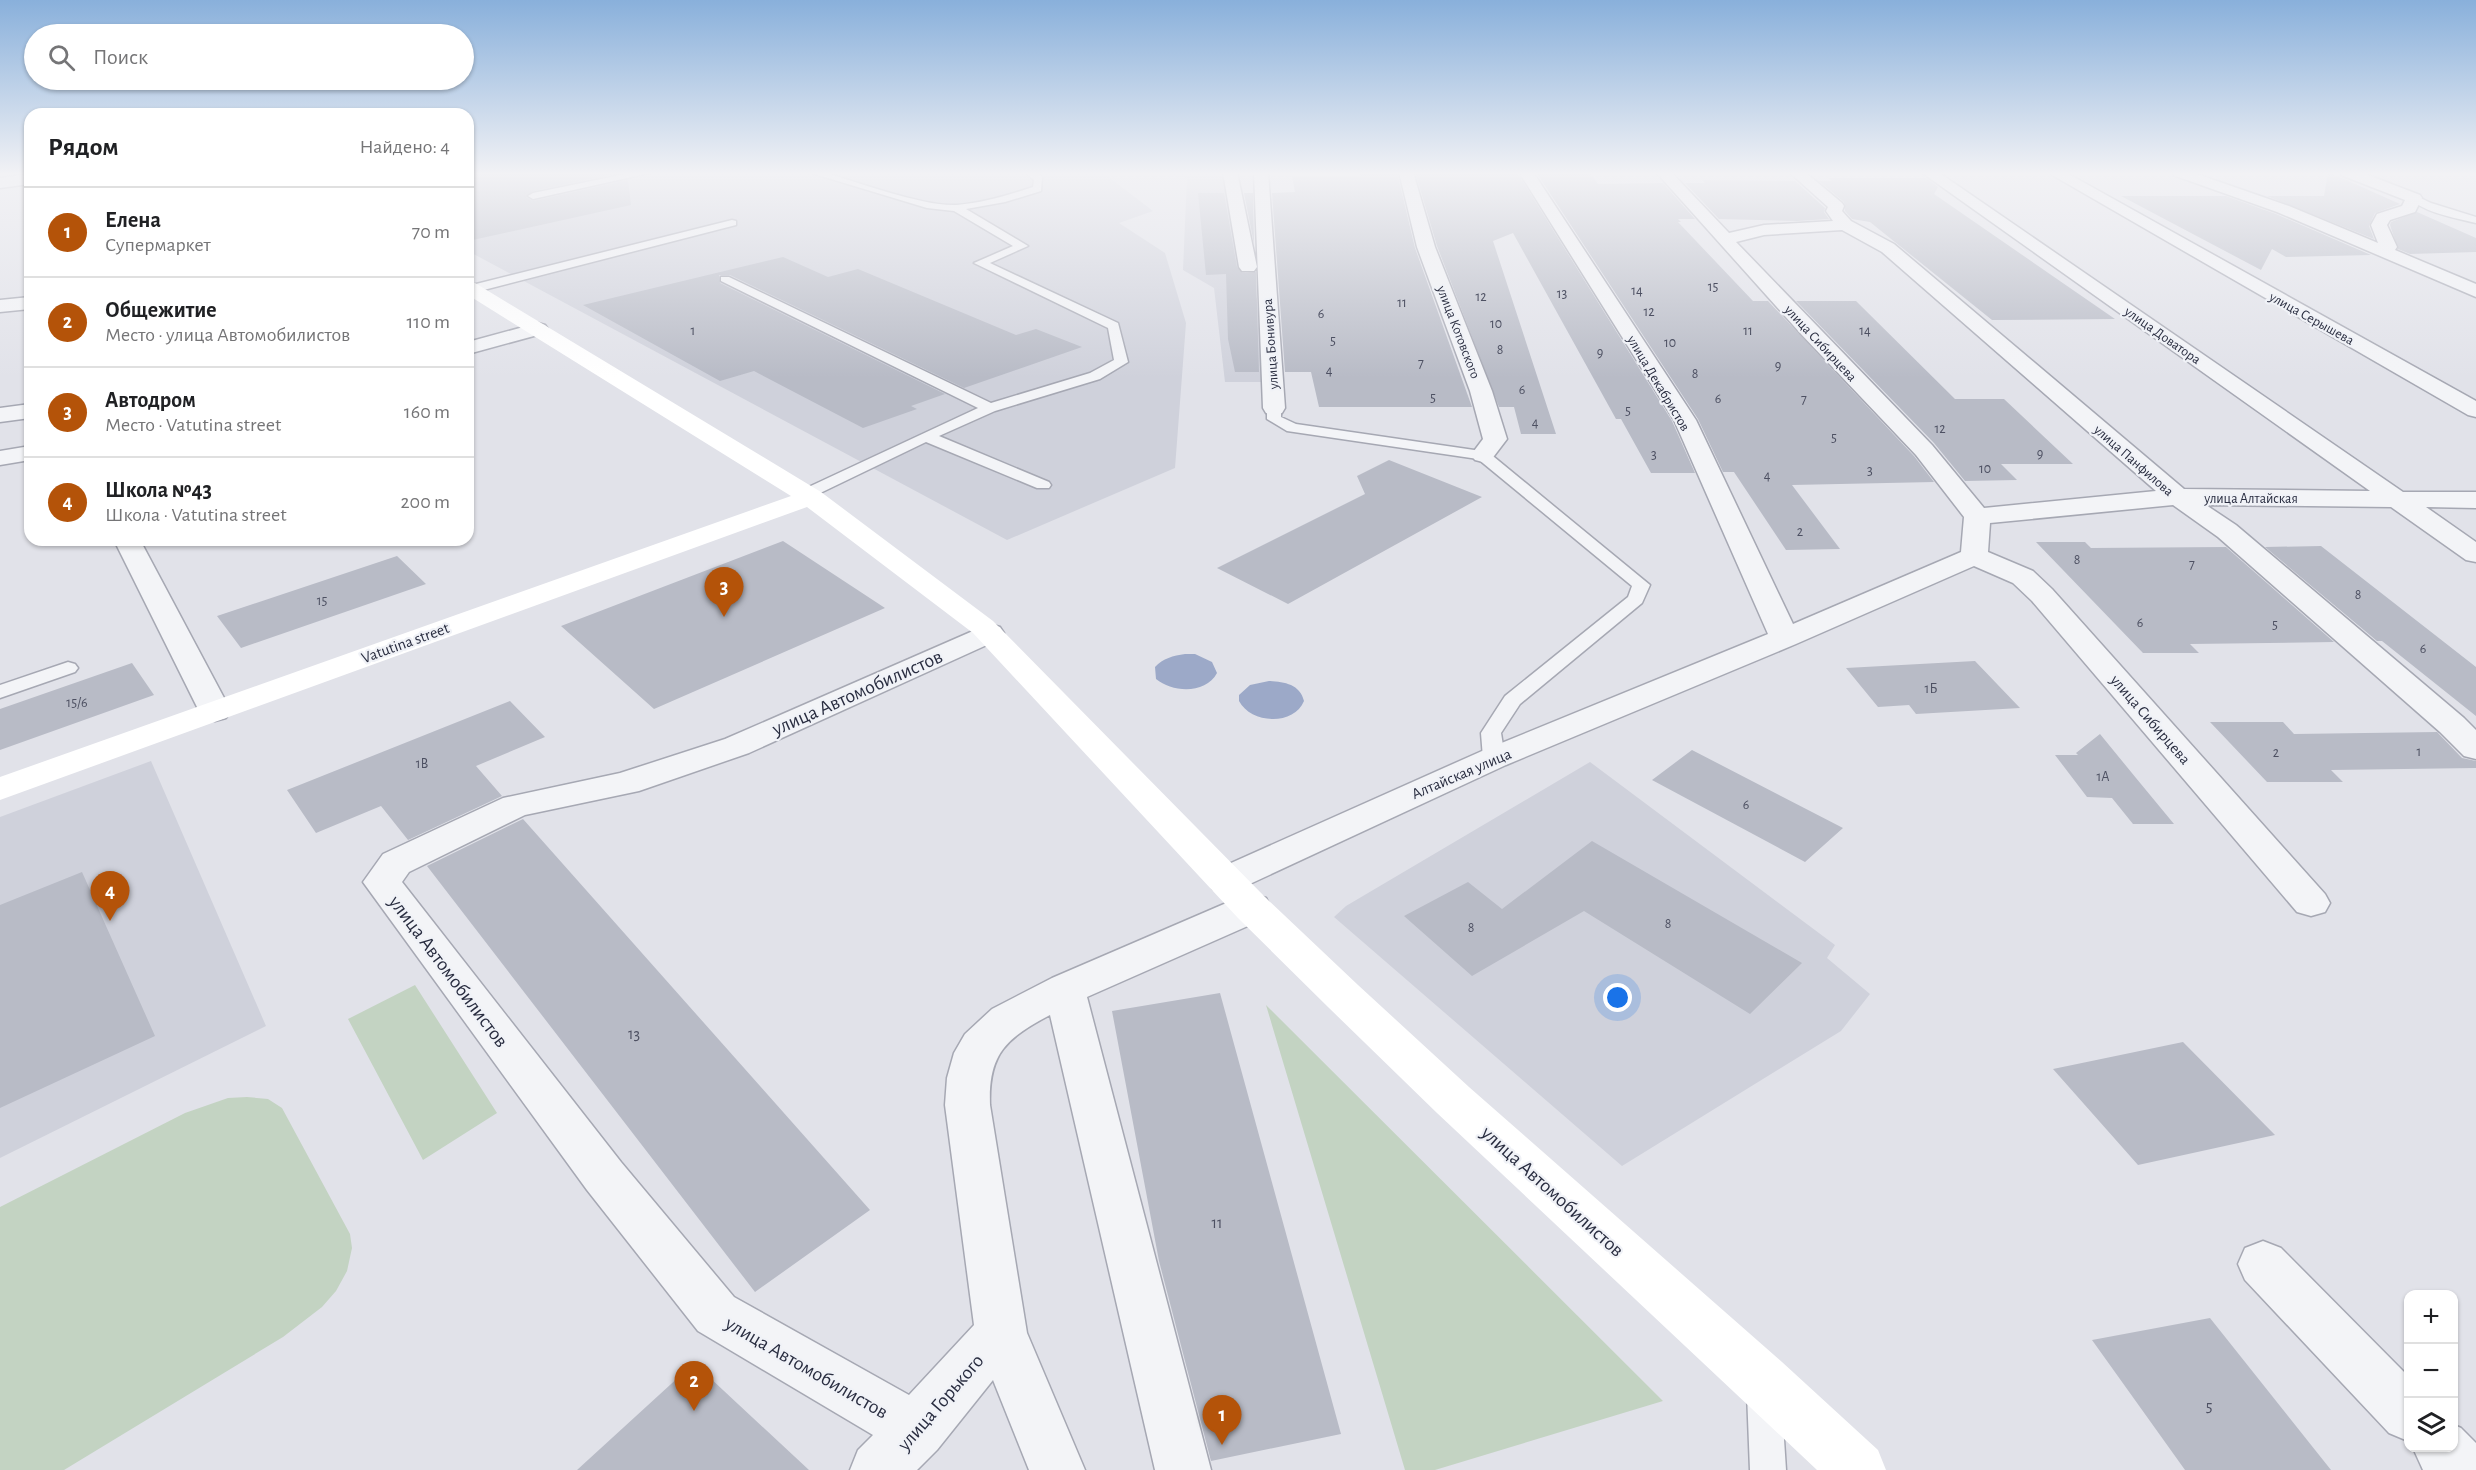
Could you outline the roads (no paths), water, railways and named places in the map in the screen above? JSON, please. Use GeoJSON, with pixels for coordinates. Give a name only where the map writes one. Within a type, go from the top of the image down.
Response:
{"type":"FeatureCollection","features":[{"type":"Feature","properties":{"kind":"street"},"geometry":{"type":"LineString","coordinates":[[1243,241],[1250,276],[1266,288]]}},
{"type":"Feature","properties":{"kind":"street","name":"улица Бонивура"},"geometry":{"type":"LineString","coordinates":[[1264,241],[1274,408]]}},
{"type":"Feature","properties":{"kind":"street","name":"улица Котовского"},"geometry":{"type":"LineString","coordinates":[[1424,241],[1481,391],[1495,439],[1483,455]]}},
{"type":"Feature","properties":{"kind":"street","name":"улица Декабристов"},"geometry":{"type":"LineString","coordinates":[[1570,241],[1685,420],[1785,638]]}},
{"type":"Feature","properties":{"kind":"street","name":"улица Сибирцева"},"geometry":{"type":"LineString","coordinates":[[1727,241],[1808,330],[1924,450],[1977,516]]}},
{"type":"Feature","properties":{"kind":"street","name":"улица Панфилова"},"geometry":{"type":"LineString","coordinates":[[1874,241],[1888,248],[2178,497],[2227,531],[2452,725],[2476,749]]}},
{"type":"Feature","properties":{"kind":"street","name":"улица Доватора"},"geometry":{"type":"LineString","coordinates":[[2027,241],[2476,554]]}},
{"type":"Feature","properties":{"kind":"street","name":"улица Серышева"},"geometry":{"type":"LineString","coordinates":[[2176,241],[2476,410]]}},
{"type":"Feature","properties":{"kind":"street"},"geometry":{"type":"LineString","coordinates":[[2358,241],[2476,291]]}},
{"type":"Feature","properties":{"kind":"street"},"geometry":{"type":"LineString","coordinates":[[2383,251],[2388,247],[2385,241]]}},
{"type":"Feature","properties":{"kind":"street","name":"улица Автомобилистов"},"geometry":{"type":"LineString","coordinates":[[474,290],[809,496],[900,562],[989,633],[1239,894],[1453,1100],[1763,1380],[1858,1470]]}},
{"type":"Feature","properties":{"kind":"street"},"geometry":{"type":"LineString","coordinates":[[0,306],[24,304]]}},
{"type":"Feature","properties":{"kind":"street"},"geometry":{"type":"LineString","coordinates":[[474,346],[538,329]]}},
{"type":"Feature","properties":{"kind":"street"},"geometry":{"type":"LineString","coordinates":[[0,415],[24,412]]}},
{"type":"Feature","properties":{"kind":"street"},"geometry":{"type":"LineString","coordinates":[[0,458],[24,454]]}},
{"type":"Feature","properties":{"kind":"street","name":"Vatutina street"},"geometry":{"type":"LineString","coordinates":[[0,789],[809,496]]}},
{"type":"Feature","properties":{"kind":"street","name":"улица Алтайская"},"geometry":{"type":"LineString","coordinates":[[1977,516],[2178,497],[2476,500]]}},
{"type":"Feature","properties":{"kind":"street"},"geometry":{"type":"LineString","coordinates":[[1974,556],[1977,516]]}},
{"type":"Feature","properties":{"kind":"street"},"geometry":{"type":"LineString","coordinates":[[130,546],[215,711]]}},
{"type":"Feature","properties":{"kind":"street","name":"Алтайская улица"},"geometry":{"type":"LineString","coordinates":[[1239,894],[1494,758],[1785,638],[1974,556]]}},
{"type":"Feature","properties":{"kind":"street","name":"улица Сибирцева"},"geometry":{"type":"LineString","coordinates":[[1974,556],[2023,577],[2042,594],[2311,903]]}},
{"type":"Feature","properties":{"kind":"street","name":"улица Автомобилистов"},"geometry":{"type":"LineString","coordinates":[[917,1430],[716,1314],[604,1176],[381,882],[396,863],[515,806],[627,783],[737,746],[989,633]]}},
{"type":"Feature","properties":{"kind":"street"},"geometry":{"type":"LineString","coordinates":[[1057,1470],[1001,1333],[968,1113],[969,1079],[979,1048],[991,1034],[1032,1006],[1239,894]]}},
{"type":"Feature","properties":{"kind":"street"},"geometry":{"type":"LineString","coordinates":[[1065,990],[1183,1470]]}},
{"type":"Feature","properties":{"kind":"street"},"geometry":{"type":"LineString","coordinates":[[2263,1264],[2404,1409]]}},
{"type":"Feature","properties":{"kind":"street","name":"улица Горького"},"geometry":{"type":"LineString","coordinates":[[878,1470],[917,1430],[948,1390],[1001,1333]]}},
{"type":"Feature","properties":{"kind":"street"},"geometry":{"type":"LineString","coordinates":[[2445,1452],[2463,1470]]}},
{"type":"Feature","properties":{"kind":"lane"},"geometry":{"type":"LineString","coordinates":[[474,287],[661,241]]}},
{"type":"Feature","properties":{"kind":"lane"},"geometry":{"type":"LineString","coordinates":[[809,496],[926,436],[990,408],[1095,376],[1121,362],[1114,326],[980,263],[1022,246],[1013,241]]}},
{"type":"Feature","properties":{"kind":"lane"},"geometry":{"type":"LineString","coordinates":[[725,279],[990,408]]}},
{"type":"Feature","properties":{"kind":"lane"},"geometry":{"type":"LineString","coordinates":[[1274,408],[1275,419],[1292,428],[1483,455],[1641,585],[1636,598],[1512,700],[1491,733],[1494,758]]}},
{"type":"Feature","properties":{"kind":"lane"},"geometry":{"type":"LineString","coordinates":[[926,436],[1043,485]]}},
{"type":"Feature","properties":{"kind":"lane"},"geometry":{"type":"LineString","coordinates":[[0,692],[68,668]]}},
{"type":"Feature","properties":{"kind":"lane"},"geometry":{"type":"LineString","coordinates":[[1763,1380],[1768,1470]]}},
{"type":"Feature","properties":{"kind":"water"},"geometry":{"type":"Polygon","coordinates":[[[1185,654],[1195,654],[1212,662],[1217,673],[1212,680],[1197,688],[1180,689],[1163,684],[1156,679],[1155,667],[1161,661],[1185,654]]]}},
{"type":"Feature","properties":{"kind":"water"},"geometry":{"type":"Polygon","coordinates":[[[1269,681],[1286,683],[1295,687],[1304,701],[1299,709],[1291,715],[1272,719],[1262,718],[1245,709],[1239,701],[1239,695],[1250,685],[1269,681]]]}},
{"type":"Feature","properties":{"kind":"place","name":"Автодром"},"geometry":{"type":"Point","coordinates":[724,617]}},
{"type":"Feature","properties":{"kind":"place","name":"Школа №43"},"geometry":{"type":"Point","coordinates":[110,921]}},
{"type":"Feature","properties":{"kind":"place","name":"Общежитие"},"geometry":{"type":"Point","coordinates":[694,1411]}},
{"type":"Feature","properties":{"kind":"place","name":"Елена"},"geometry":{"type":"Point","coordinates":[1222,1445]}}]}
